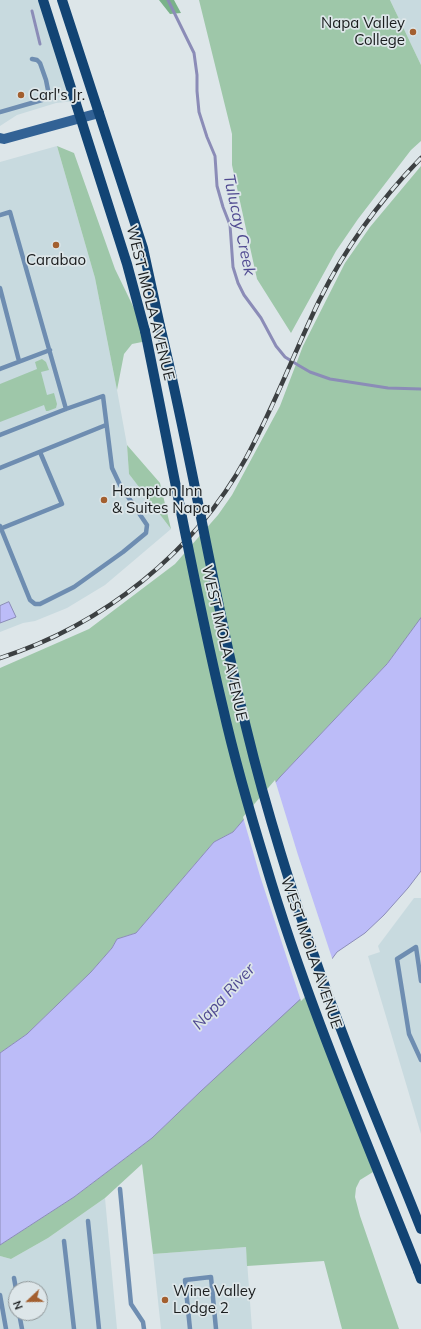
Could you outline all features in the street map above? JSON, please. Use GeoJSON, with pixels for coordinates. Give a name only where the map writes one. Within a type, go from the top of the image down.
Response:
{"type":"FeatureCollection","features":[{"type":"Feature","properties":{"kind":"main road","name":"WEST IMOLA AVENUE"},"geometry":{"type":"LineString","coordinates":[[43,0],[127,264],[145,331],[208,642],[229,732],[266,868],[293,951],[324,1036],[420,1275]]}},
{"type":"Feature","properties":{"kind":"main road","name":"WEST IMOLA AVENUE"},"geometry":{"type":"LineString","coordinates":[[62,0],[143,248],[174,385],[220,616],[240,705],[284,863],[311,946],[341,1029],[421,1229]]}},
{"type":"Feature","properties":{"kind":"street"},"geometry":{"type":"LineString","coordinates":[[1,140],[99,112]]}},
{"type":"Feature","properties":{"kind":"lane"},"geometry":{"type":"LineString","coordinates":[[0,112],[42,100],[47,94],[48,90],[46,80],[40,63],[37,60],[32,59]]}},
{"type":"Feature","properties":{"kind":"lane"},"geometry":{"type":"LineString","coordinates":[[0,215],[10,212],[66,409]]}},
{"type":"Feature","properties":{"kind":"lane"},"geometry":{"type":"LineString","coordinates":[[0,288],[19,361]]}},
{"type":"Feature","properties":{"kind":"lane"},"geometry":{"type":"LineString","coordinates":[[0,369],[50,350]]}},
{"type":"Feature","properties":{"kind":"lane"},"geometry":{"type":"LineString","coordinates":[[0,435],[103,396],[112,468],[120,485],[147,525],[146,533],[123,552],[74,586],[40,604],[35,604],[30,600],[0,528],[62,504],[40,452]]}},
{"type":"Feature","properties":{"kind":"lane"},"geometry":{"type":"LineString","coordinates":[[0,468],[106,425]]}},
{"type":"Feature","properties":{"kind":"lane"},"geometry":{"type":"LineString","coordinates":[[421,981],[416,947],[397,959],[409,1034],[421,1060]]}},
{"type":"Feature","properties":{"kind":"lane"},"geometry":{"type":"LineString","coordinates":[[120,1189],[130,1304],[143,1322],[144,1329]]}},
{"type":"Feature","properties":{"kind":"lane"},"geometry":{"type":"LineString","coordinates":[[88,1221],[99,1329]]}},
{"type":"Feature","properties":{"kind":"lane"},"geometry":{"type":"LineString","coordinates":[[64,1241],[74,1329]]}},
{"type":"Feature","properties":{"kind":"lane"},"geometry":{"type":"LineString","coordinates":[[190,1329],[185,1280],[211,1277],[216,1329]]}},
{"type":"Feature","properties":{"kind":"lane"},"geometry":{"type":"LineString","coordinates":[[0,1295],[6,1329]]}},
{"type":"Feature","properties":{"kind":"shaded area"},"geometry":{"type":"Polygon","coordinates":[[[0,0],[43,0],[75,101],[56,103],[17,115],[0,126],[0,0]]]}},
{"type":"Feature","properties":{"kind":"shaded area","name":"Napa Valley College"},"geometry":{"type":"Polygon","coordinates":[[[390,0],[421,0],[421,65],[390,0]]]}},
{"type":"Feature","properties":{"kind":"shaded area"},"geometry":{"type":"Polygon","coordinates":[[[57,146],[95,278],[127,445],[129,474],[171,529],[105,585],[67,608],[35,621],[23,623],[0,632],[0,162],[57,146]]]}},
{"type":"Feature","properties":{"kind":"shaded area"},"geometry":{"type":"Polygon","coordinates":[[[414,898],[421,898],[421,1134],[368,956],[380,952],[378,946],[414,898]]]}},
{"type":"Feature","properties":{"kind":"shaded area"},"geometry":{"type":"Polygon","coordinates":[[[105,1198],[117,1329],[0,1329],[0,1256],[11,1259],[48,1238],[105,1198]]]}},
{"type":"Feature","properties":{"kind":"shaded area"},"geometry":{"type":"Polygon","coordinates":[[[246,1247],[252,1329],[161,1329],[153,1254],[246,1247]]]}},
{"type":"Feature","properties":{"kind":"green space"},"geometry":{"type":"Polygon","coordinates":[[[159,0],[174,0],[181,13],[170,14],[159,0]]]}},
{"type":"Feature","properties":{"kind":"green space"},"geometry":{"type":"Polygon","coordinates":[[[199,0],[390,0],[421,65],[421,141],[411,150],[358,219],[336,251],[291,333],[257,279],[232,165],[232,134],[199,0]]]}},
{"type":"Feature","properties":{"kind":"green space"},"geometry":{"type":"Polygon","coordinates":[[[57,146],[74,153],[115,269],[145,331],[147,341],[132,344],[124,354],[117,390],[95,278],[57,146]]]}},
{"type":"Feature","properties":{"kind":"green space"},"geometry":{"type":"Polygon","coordinates":[[[421,166],[421,618],[387,664],[280,777],[233,832],[214,842],[136,933],[117,939],[112,948],[91,972],[27,1034],[0,1053],[0,668],[89,629],[175,564],[218,515],[232,495],[280,406],[303,346],[345,263],[370,227],[421,166]]]}},
{"type":"Feature","properties":{"kind":"green space"},"geometry":{"type":"Polygon","coordinates":[[[42,359],[46,362],[49,370],[41,372],[47,395],[54,393],[57,404],[56,408],[46,411],[44,405],[0,422],[0,384],[37,369],[35,362],[42,359]]]}},
{"type":"Feature","properties":{"kind":"green space"},"geometry":{"type":"Polygon","coordinates":[[[127,445],[160,483],[171,529],[129,474],[127,445]]]}},
{"type":"Feature","properties":{"kind":"green space"},"geometry":{"type":"Polygon","coordinates":[[[307,989],[373,1172],[360,1180],[356,1188],[355,1197],[360,1216],[399,1329],[342,1329],[324,1261],[247,1266],[246,1247],[153,1254],[142,1164],[105,1198],[48,1238],[11,1259],[0,1256],[0,1245],[74,1197],[152,1138],[307,989]]]}},
{"type":"Feature","properties":{"kind":"water"},"geometry":{"type":"Polygon","coordinates":[[[9,602],[16,617],[0,623],[0,606],[9,602]]]}},
{"type":"Feature","properties":{"kind":"water","name":"Napa River"},"geometry":{"type":"Polygon","coordinates":[[[421,618],[421,871],[384,915],[365,933],[337,952],[306,994],[152,1138],[74,1197],[0,1245],[0,1053],[27,1034],[91,972],[112,948],[117,939],[136,933],[214,842],[233,832],[280,777],[387,664],[421,618]]]}},
{"type":"Feature","properties":{"kind":"pier"},"geometry":{"type":"Polygon","coordinates":[[[275,780],[333,961],[301,1001],[260,876],[243,817],[275,780]]]}},
{"type":"Feature","properties":{"kind":"waterway","name":"Tulucay Creek"},"geometry":{"type":"LineString","coordinates":[[168,0],[194,53],[199,112],[215,156],[217,186],[230,225],[233,267],[244,295],[261,318],[276,346],[285,357],[298,365],[310,372],[330,379],[388,388],[421,389]]}},
{"type":"Feature","properties":{"kind":"waterway","name":"Tulucay Creek"},"geometry":{"type":"LineString","coordinates":[[32,11],[40,44]]}},
{"type":"Feature","properties":{"kind":"railway"},"geometry":{"type":"LineString","coordinates":[[0,658],[38,644],[75,626],[109,605],[142,581],[172,554],[200,525],[225,493],[246,458],[266,419],[319,301],[340,262],[364,225],[391,191],[421,158]]}},
{"type":"Feature","properties":{"kind":"place","name":"Napa Valley College"},"geometry":{"type":"Point","coordinates":[413,32]}},
{"type":"Feature","properties":{"kind":"place","name":"Carl's Jr."},"geometry":{"type":"Point","coordinates":[21,95]}},
{"type":"Feature","properties":{"kind":"place","name":"Carabao"},"geometry":{"type":"Point","coordinates":[56,245]}},
{"type":"Feature","properties":{"kind":"place","name":"Hampton Inn & Suites Napa"},"geometry":{"type":"Point","coordinates":[104,500]}},
{"type":"Feature","properties":{"kind":"place","name":"Wine Valley Lodge 2"},"geometry":{"type":"Point","coordinates":[165,1300]}}]}
